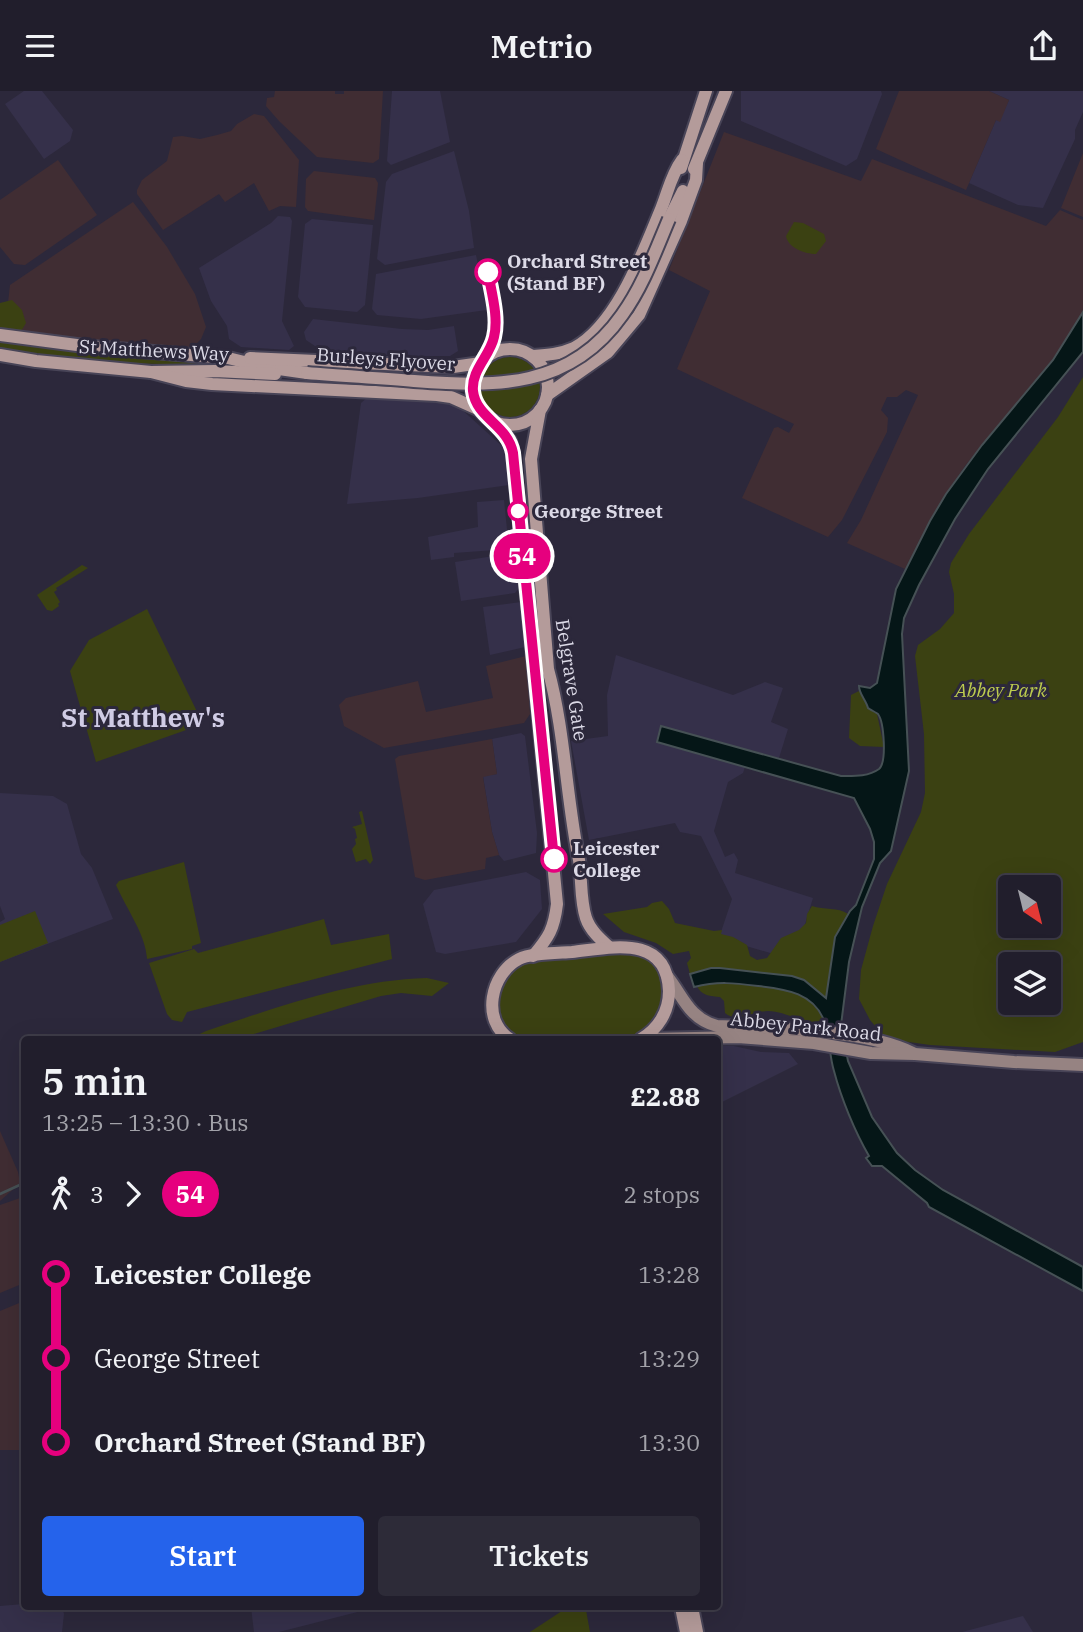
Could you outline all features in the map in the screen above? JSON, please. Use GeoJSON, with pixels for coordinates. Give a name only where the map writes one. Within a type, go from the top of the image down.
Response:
{"type":"FeatureCollection","features":[{"type":"Feature","properties":{"kind":"main road"},"geometry":{"type":"LineString","coordinates":[[228,358],[453,367],[481,363],[504,350],[517,350],[533,356],[552,355],[576,347],[600,325],[622,295],[661,208],[674,170],[682,160],[706,91]]}},
{"type":"Feature","properties":{"kind":"main road"},"geometry":{"type":"LineString","coordinates":[[481,363],[473,381],[475,401],[495,422],[519,424],[531,419],[540,410],[548,395],[608,352],[639,315],[681,221],[695,180],[697,163],[726,91]]}},
{"type":"Feature","properties":{"kind":"main road","name":"Burleys Flyover"},"geometry":{"type":"LineString","coordinates":[[669,219],[668,208],[682,160]]}},
{"type":"Feature","properties":{"kind":"main road","name":"Burleys Flyover"},"geometry":{"type":"LineString","coordinates":[[228,358],[307,373],[477,385],[521,381],[562,368],[597,344],[622,315],[640,287],[697,163]]}},
{"type":"Feature","properties":{"kind":"main road","name":"St Matthews Way"},"geometry":{"type":"LineString","coordinates":[[0,335],[92,347],[228,358]]}},
{"type":"Feature","properties":{"kind":"main road","name":"St Matthews Way"},"geometry":{"type":"LineString","coordinates":[[0,355],[151,372],[215,371],[265,375],[307,373]]}},
{"type":"Feature","properties":{"kind":"main road"},"geometry":{"type":"LineString","coordinates":[[533,356],[546,373],[548,395]]}},
{"type":"Feature","properties":{"kind":"main road"},"geometry":{"type":"LineString","coordinates":[[151,372],[212,384],[437,395],[452,397],[480,409]]}},
{"type":"Feature","properties":{"kind":"main road","name":"Belgrave Gate"},"geometry":{"type":"LineString","coordinates":[[540,410],[531,459],[548,669],[565,760],[574,846],[579,859],[586,918],[592,930],[609,947]]}},
{"type":"Feature","properties":{"kind":"main road","name":"Belgrave Gate"},"geometry":{"type":"LineString","coordinates":[[495,422],[510,441],[514,458],[557,904],[555,923],[533,956]]}},
{"type":"Feature","properties":{"kind":"main road"},"geometry":{"type":"LineString","coordinates":[[507,1036],[496,1025],[492,1000],[495,985],[503,971],[520,958],[609,947],[649,951],[656,957],[667,976],[669,991],[666,1010],[656,1028],[645,1036]]}},
{"type":"Feature","properties":{"kind":"main road","name":"Abbey Park Road"},"geometry":{"type":"LineString","coordinates":[[667,976],[693,1014],[717,1026],[861,1045],[901,1047],[915,1053],[1083,1065]]}},
{"type":"Feature","properties":{"kind":"main road","name":"Abbey Park Road"},"geometry":{"type":"LineString","coordinates":[[721,1037],[811,1037]]}},
{"type":"Feature","properties":{"kind":"main road"},"geometry":{"type":"LineString","coordinates":[[682,1610],[686,1632]]}},
{"type":"Feature","properties":{"kind":"main road"},"geometry":{"type":"LineString","coordinates":[[693,1610],[697,1632]]}},
{"type":"Feature","properties":{"kind":"shaded area"},"geometry":{"type":"Polygon","coordinates":[[[24,91],[42,91],[73,130],[70,141],[44,159],[5,104],[24,91]]]}},
{"type":"Feature","properties":{"kind":"shaded area"},"geometry":{"type":"Polygon","coordinates":[[[275,91],[335,91],[335,94],[344,94],[344,91],[383,91],[379,159],[373,163],[317,157],[266,106],[267,98],[274,97],[275,91]]]}},
{"type":"Feature","properties":{"kind":"shaded area"},"geometry":{"type":"Polygon","coordinates":[[[392,91],[440,91],[450,142],[391,165],[387,161],[392,91]]]}},
{"type":"Feature","properties":{"kind":"shaded area"},"geometry":{"type":"Polygon","coordinates":[[[741,91],[881,91],[882,94],[857,159],[846,166],[741,121],[741,91]]]}},
{"type":"Feature","properties":{"kind":"shaded area"},"geometry":{"type":"Polygon","coordinates":[[[899,91],[989,91],[1009,100],[1000,122],[996,120],[966,190],[876,149],[899,91]]]}},
{"type":"Feature","properties":{"kind":"shaded area"},"geometry":{"type":"Polygon","coordinates":[[[989,91],[1083,91],[1083,112],[1075,130],[1075,139],[1043,208],[1018,205],[969,183],[996,120],[999,121],[1009,100],[989,91]]]}},
{"type":"Feature","properties":{"kind":"shaded area"},"geometry":{"type":"Polygon","coordinates":[[[254,114],[264,116],[299,160],[296,207],[280,206],[269,211],[254,183],[225,202],[219,194],[163,230],[137,194],[137,190],[142,180],[167,161],[173,137],[200,139],[217,135],[231,131],[254,114]]]}},
{"type":"Feature","properties":{"kind":"shaded area"},"geometry":{"type":"Polygon","coordinates":[[[724,132],[861,181],[872,159],[1046,226],[1060,210],[1083,220],[1083,312],[1053,360],[965,466],[946,494],[905,569],[847,543],[861,520],[918,395],[906,390],[897,397],[887,397],[881,410],[888,418],[887,432],[842,520],[828,537],[742,498],[774,428],[778,427],[789,433],[794,424],[677,369],[710,291],[669,270],[724,132]]]}},
{"type":"Feature","properties":{"kind":"shaded area"},"geometry":{"type":"Polygon","coordinates":[[[454,151],[469,211],[474,248],[385,265],[377,259],[386,182],[392,174],[454,151]]]}},
{"type":"Feature","properties":{"kind":"shaded area"},"geometry":{"type":"Polygon","coordinates":[[[1083,153],[1083,217],[1061,208],[1083,153]]]}},
{"type":"Feature","properties":{"kind":"shaded area"},"geometry":{"type":"Polygon","coordinates":[[[58,160],[97,215],[25,265],[14,264],[0,247],[0,200],[58,160]]]}},
{"type":"Feature","properties":{"kind":"shaded area"},"geometry":{"type":"Polygon","coordinates":[[[314,171],[375,178],[378,183],[374,220],[308,211],[305,207],[306,179],[314,171]]]}},
{"type":"Feature","properties":{"kind":"shaded area"},"geometry":{"type":"Polygon","coordinates":[[[133,202],[167,247],[195,294],[206,327],[201,339],[190,350],[184,351],[21,334],[7,312],[10,285],[133,202]]]}},
{"type":"Feature","properties":{"kind":"shaded area"},"geometry":{"type":"Polygon","coordinates":[[[278,216],[290,217],[292,221],[282,321],[294,346],[289,350],[241,347],[229,339],[227,326],[211,301],[199,268],[278,216]]]}},
{"type":"Feature","properties":{"kind":"shaded area"},"geometry":{"type":"Polygon","coordinates":[[[312,219],[373,225],[365,305],[357,312],[305,307],[298,297],[305,224],[312,219]]]}},
{"type":"Feature","properties":{"kind":"shaded area"},"geometry":{"type":"Polygon","coordinates":[[[476,255],[487,310],[421,319],[377,315],[372,309],[376,274],[476,255]]]}},
{"type":"Feature","properties":{"kind":"shaded area"},"geometry":{"type":"Polygon","coordinates":[[[1083,312],[1083,352],[988,469],[955,519],[904,618],[902,634],[909,771],[891,851],[880,863],[862,907],[849,962],[841,1025],[848,1061],[872,1117],[897,1153],[943,1190],[1083,1267],[1083,1291],[929,1207],[882,1166],[872,1166],[866,1158],[869,1156],[840,1092],[825,1023],[807,999],[789,991],[741,984],[718,983],[694,987],[690,974],[720,968],[792,976],[804,980],[826,998],[835,937],[856,905],[874,859],[874,842],[870,829],[854,798],[657,742],[661,726],[841,776],[865,775],[879,769],[884,751],[882,725],[878,714],[868,708],[859,686],[870,688],[877,683],[896,589],[946,494],[982,445],[1053,360],[1083,312]]]}},
{"type":"Feature","properties":{"kind":"shaded area"},"geometry":{"type":"Polygon","coordinates":[[[313,319],[402,329],[428,330],[454,326],[458,351],[450,356],[400,356],[321,350],[306,340],[304,332],[313,319]]]}},
{"type":"Feature","properties":{"kind":"shaded area"},"geometry":{"type":"Polygon","coordinates":[[[369,396],[427,399],[459,407],[504,448],[509,485],[418,498],[347,504],[361,403],[369,396]]]}},
{"type":"Feature","properties":{"kind":"shaded area"},"geometry":{"type":"Polygon","coordinates":[[[504,500],[509,549],[454,553],[454,557],[431,560],[428,537],[478,527],[477,502],[504,500]]]}},
{"type":"Feature","properties":{"kind":"shaded area"},"geometry":{"type":"Polygon","coordinates":[[[514,553],[519,588],[515,593],[461,601],[455,562],[514,553]]]}},
{"type":"Feature","properties":{"kind":"shaded area"},"geometry":{"type":"Polygon","coordinates":[[[521,602],[525,647],[490,655],[483,607],[521,602]]]}},
{"type":"Feature","properties":{"kind":"shaded area"},"geometry":{"type":"Polygon","coordinates":[[[616,655],[733,695],[765,682],[783,688],[771,722],[788,729],[779,758],[751,750],[743,773],[728,782],[714,831],[725,857],[734,853],[738,860],[735,873],[813,898],[794,960],[719,938],[732,899],[701,836],[680,832],[675,823],[589,840],[571,741],[608,736],[607,695],[616,655]]]}},
{"type":"Feature","properties":{"kind":"shaded area"},"geometry":{"type":"Polygon","coordinates":[[[526,656],[530,714],[524,723],[384,748],[344,726],[339,705],[346,698],[418,681],[426,712],[493,698],[486,666],[526,656]]]}},
{"type":"Feature","properties":{"kind":"shaded area"},"geometry":{"type":"Polygon","coordinates":[[[521,733],[525,736],[537,833],[536,853],[504,861],[499,855],[492,832],[483,776],[497,774],[492,739],[521,733]]]}},
{"type":"Feature","properties":{"kind":"shaded area"},"geometry":{"type":"Polygon","coordinates":[[[492,739],[497,774],[483,777],[492,832],[499,855],[486,858],[485,869],[425,880],[415,877],[395,759],[399,756],[492,739]]]}},
{"type":"Feature","properties":{"kind":"shaded area"},"geometry":{"type":"Polygon","coordinates":[[[0,793],[53,796],[67,804],[81,854],[92,868],[113,919],[0,962],[0,922],[5,919],[0,906],[0,793]]]}},
{"type":"Feature","properties":{"kind":"shaded area","name":"Leicester College"},"geometry":{"type":"Polygon","coordinates":[[[526,872],[540,880],[542,909],[516,942],[445,954],[436,952],[423,904],[434,890],[526,872]]]}},
{"type":"Feature","properties":{"kind":"shaded area"},"geometry":{"type":"Polygon","coordinates":[[[721,1046],[789,1053],[798,1064],[721,1102],[721,1046]]]}},
{"type":"Feature","properties":{"kind":"shaded area"},"geometry":{"type":"Polygon","coordinates":[[[0,1131],[20,1183],[0,1201],[0,1131]]]}},
{"type":"Feature","properties":{"kind":"shaded area"},"geometry":{"type":"Polygon","coordinates":[[[21,1198],[21,1284],[0,1293],[0,1205],[21,1198]]]}},
{"type":"Feature","properties":{"kind":"shaded area"},"geometry":{"type":"Polygon","coordinates":[[[21,1302],[21,1450],[0,1450],[0,1311],[21,1302]]]}},
{"type":"Feature","properties":{"kind":"shaded area"},"geometry":{"type":"Polygon","coordinates":[[[21,1604],[21,1610],[63,1610],[62,1632],[0,1632],[0,1606],[21,1604]]]}},
{"type":"Feature","properties":{"kind":"shaded area"},"geometry":{"type":"Polygon","coordinates":[[[251,1610],[365,1610],[279,1632],[254,1632],[251,1610]]]}},
{"type":"Feature","properties":{"kind":"shaded area"},"geometry":{"type":"Polygon","coordinates":[[[1023,1616],[1033,1632],[962,1632],[1023,1616]]]}},
{"type":"Feature","properties":{"kind":"green space"},"geometry":{"type":"Polygon","coordinates":[[[794,222],[803,223],[824,234],[826,241],[816,254],[798,249],[787,240],[786,236],[794,222]]]}},
{"type":"Feature","properties":{"kind":"green space"},"geometry":{"type":"Polygon","coordinates":[[[12,300],[22,310],[26,323],[20,333],[0,329],[0,303],[12,300]]]}},
{"type":"Feature","properties":{"kind":"green space"},"geometry":{"type":"Polygon","coordinates":[[[0,338],[207,365],[117,363],[0,349],[0,338]]]}},
{"type":"Feature","properties":{"kind":"green space"},"geometry":{"type":"Polygon","coordinates":[[[504,357],[516,357],[535,370],[540,387],[538,399],[527,412],[516,417],[504,417],[485,404],[480,393],[480,381],[493,362],[504,357]]]}},
{"type":"Feature","properties":{"kind":"green space","name":"Abbey Park"},"geometry":{"type":"Polygon","coordinates":[[[1083,377],[1083,1042],[1055,1052],[930,1045],[895,1040],[881,1033],[870,1020],[859,999],[861,970],[873,926],[887,884],[921,812],[925,793],[924,734],[915,656],[918,645],[940,629],[954,613],[954,594],[949,572],[951,563],[969,534],[1058,417],[1083,377]]]}},
{"type":"Feature","properties":{"kind":"green space"},"geometry":{"type":"Polygon","coordinates":[[[82,565],[88,568],[56,588],[54,592],[60,602],[59,606],[52,611],[47,610],[37,595],[82,565]]]}},
{"type":"Feature","properties":{"kind":"green space"},"geometry":{"type":"Polygon","coordinates":[[[147,609],[203,724],[96,762],[70,671],[89,640],[147,609]]]}},
{"type":"Feature","properties":{"kind":"green space"},"geometry":{"type":"Polygon","coordinates":[[[859,691],[868,708],[877,714],[884,747],[860,746],[849,738],[851,695],[859,691]]]}},
{"type":"Feature","properties":{"kind":"green space"},"geometry":{"type":"Polygon","coordinates":[[[362,811],[373,860],[370,864],[366,859],[356,862],[352,849],[357,838],[352,827],[362,824],[359,812],[362,811]]]}},
{"type":"Feature","properties":{"kind":"green space"},"geometry":{"type":"Polygon","coordinates":[[[184,862],[201,943],[192,946],[192,949],[147,959],[139,931],[116,885],[119,881],[184,862]]]}},
{"type":"Feature","properties":{"kind":"green space"},"geometry":{"type":"Polygon","coordinates":[[[662,901],[675,923],[714,931],[722,930],[721,934],[747,945],[750,956],[757,960],[767,958],[781,938],[799,930],[806,923],[812,906],[840,910],[848,914],[830,966],[828,995],[824,997],[792,976],[711,968],[690,974],[687,963],[691,958],[689,951],[673,954],[656,943],[624,932],[603,914],[647,907],[662,901]]]}},
{"type":"Feature","properties":{"kind":"green space"},"geometry":{"type":"Polygon","coordinates":[[[35,911],[48,943],[0,962],[0,925],[35,911]]]}},
{"type":"Feature","properties":{"kind":"green space"},"geometry":{"type":"Polygon","coordinates":[[[324,919],[331,945],[389,934],[392,959],[187,1012],[182,1022],[172,1020],[167,1014],[149,963],[194,949],[198,953],[324,919]]]}},
{"type":"Feature","properties":{"kind":"green space"},"geometry":{"type":"Polygon","coordinates":[[[609,947],[656,957],[668,1002],[643,1036],[507,1036],[496,1025],[495,985],[520,958],[609,947]]]}},
{"type":"Feature","properties":{"kind":"green space"},"geometry":{"type":"Polygon","coordinates":[[[427,978],[449,983],[432,996],[401,993],[381,996],[247,1036],[195,1036],[315,996],[399,980],[427,978]]]}},
{"type":"Feature","properties":{"kind":"green space"},"geometry":{"type":"Polygon","coordinates":[[[715,981],[792,991],[813,1003],[824,1020],[810,1022],[768,1011],[740,1017],[729,1016],[725,1013],[724,1001],[720,997],[704,994],[697,986],[715,981]]]}},
{"type":"Feature","properties":{"kind":"green space"},"geometry":{"type":"Polygon","coordinates":[[[563,1610],[586,1610],[590,1632],[530,1632],[563,1610]]]}},
{"type":"Feature","properties":{"kind":"waterway"},"geometry":{"type":"LineString","coordinates":[[0,1194],[21,1184]]}},
{"type":"Feature","properties":{"kind":"bus line","name":"54"},"geometry":{"type":"LineString","coordinates":[[488,272],[495,313],[494,338],[486,358],[476,371],[473,391],[480,409],[510,441],[513,453],[554,859]]}},
{"type":"Feature","properties":{"kind":"place","name":"Orchard Street (Stand BF)"},"geometry":{"type":"Point","coordinates":[488,272]}},
{"type":"Feature","properties":{"kind":"place","name":"George Street"},"geometry":{"type":"Point","coordinates":[518,511]}},
{"type":"Feature","properties":{"kind":"place","name":"Leicester College"},"geometry":{"type":"Point","coordinates":[554,859]}},
{"type":"Feature","properties":{"kind":"district","name":"St Matthew's"},"geometry":{"type":"Point","coordinates":[143,718]}}]}
